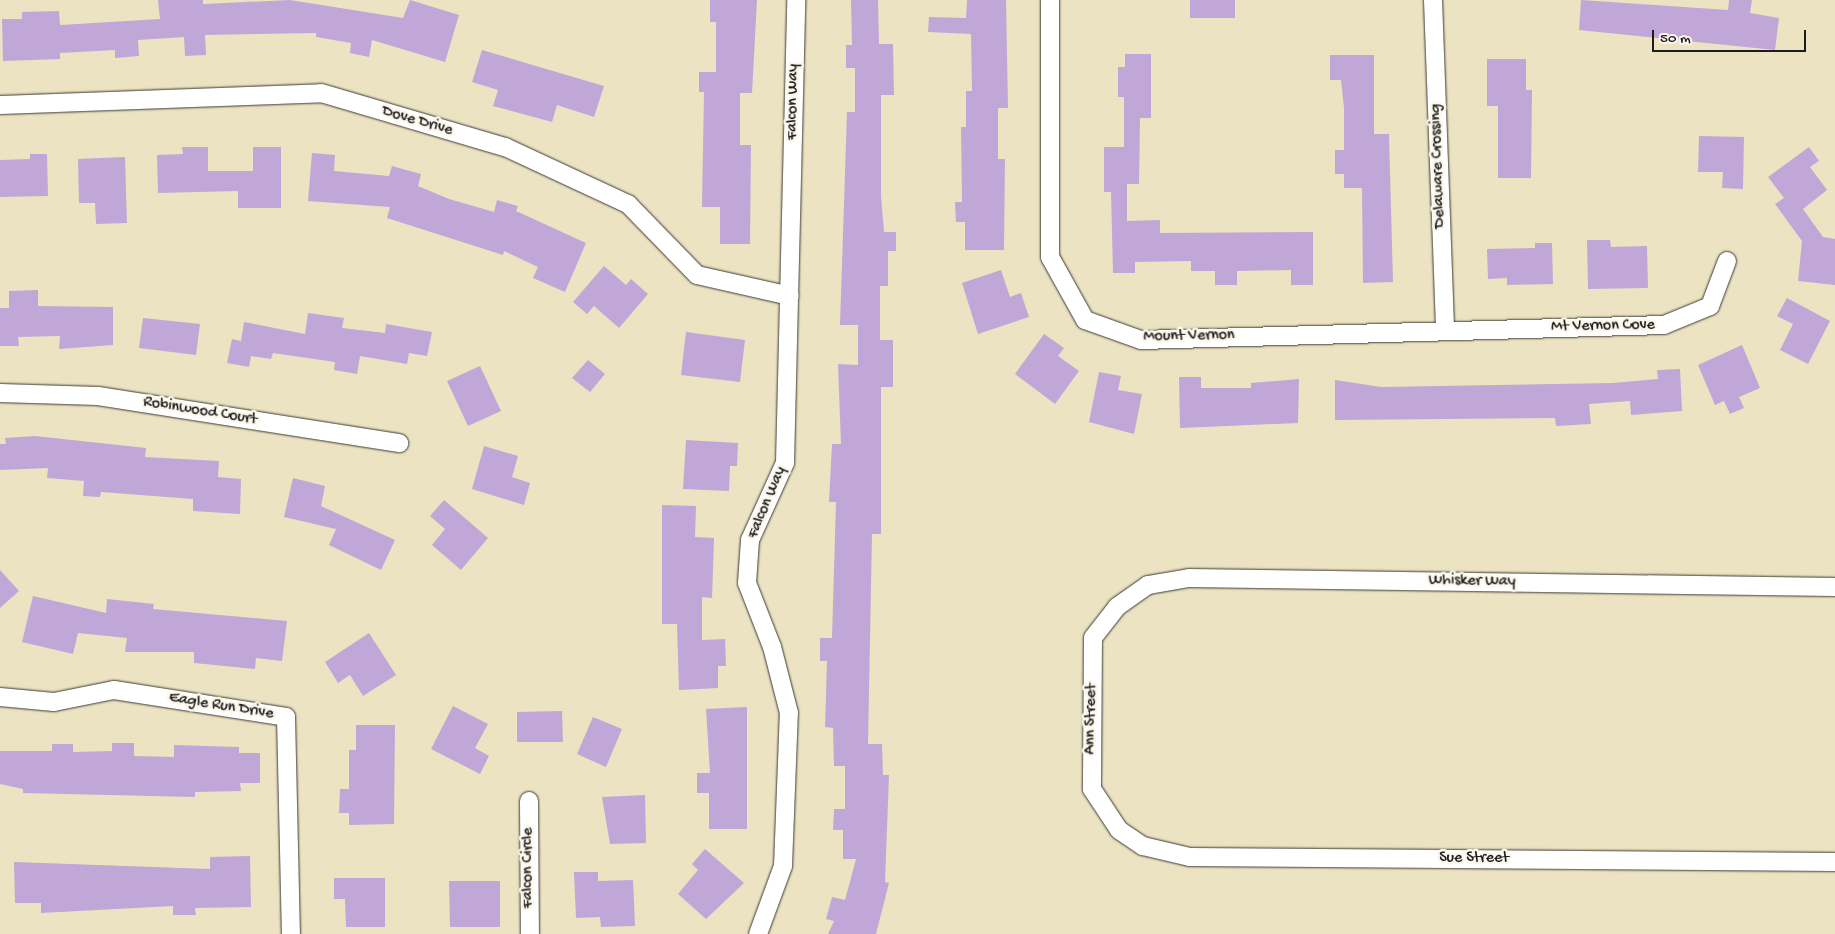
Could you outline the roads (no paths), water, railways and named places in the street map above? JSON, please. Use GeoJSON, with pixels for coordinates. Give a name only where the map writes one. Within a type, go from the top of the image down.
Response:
{"type":"FeatureCollection","features":[{"type":"Feature","properties":{"kind":"street","name":"Falcon Way"},"geometry":{"type":"LineString","coordinates":[[758,934],[783,866],[790,713],[772,647],[747,583],[750,540],[785,463],[796,0]]}},
{"type":"Feature","properties":{"kind":"street","name":"Mount Vernon"},"geometry":{"type":"LineString","coordinates":[[1050,0],[1050,256],[1085,320],[1141,340],[1445,331]]}},
{"type":"Feature","properties":{"kind":"street","name":"Delaware Crossing"},"geometry":{"type":"LineString","coordinates":[[1433,0],[1445,331]]}},
{"type":"Feature","properties":{"kind":"street","name":"Dove Drive"},"geometry":{"type":"LineString","coordinates":[[0,105],[321,93],[505,148],[628,204],[697,275],[790,296]]}},
{"type":"Feature","properties":{"kind":"street","name":"Mt Vernon Cove"},"geometry":{"type":"LineString","coordinates":[[1445,331],[1664,325],[1710,306],[1727,261]]}},
{"type":"Feature","properties":{"kind":"street","name":"Robinwood Court"},"geometry":{"type":"LineString","coordinates":[[0,393],[98,396],[399,444]]}},
{"type":"Feature","properties":{"kind":"street","name":"Whisker Way"},"geometry":{"type":"LineString","coordinates":[[1117,607],[1148,585],[1189,578],[1835,587]]}},
{"type":"Feature","properties":{"kind":"street","name":"Ann Street"},"geometry":{"type":"LineString","coordinates":[[1117,607],[1094,638],[1092,789],[1119,830]]}},
{"type":"Feature","properties":{"kind":"street","name":"Eagle Run Drive"},"geometry":{"type":"LineString","coordinates":[[0,696],[54,702],[114,690],[286,716],[291,934]]}},
{"type":"Feature","properties":{"kind":"street","name":"Falcon Circle"},"geometry":{"type":"LineString","coordinates":[[529,801],[530,934]]}},
{"type":"Feature","properties":{"kind":"street","name":"Sue Street"},"geometry":{"type":"LineString","coordinates":[[1119,830],[1143,846],[1190,857],[1835,862]]}}]}
